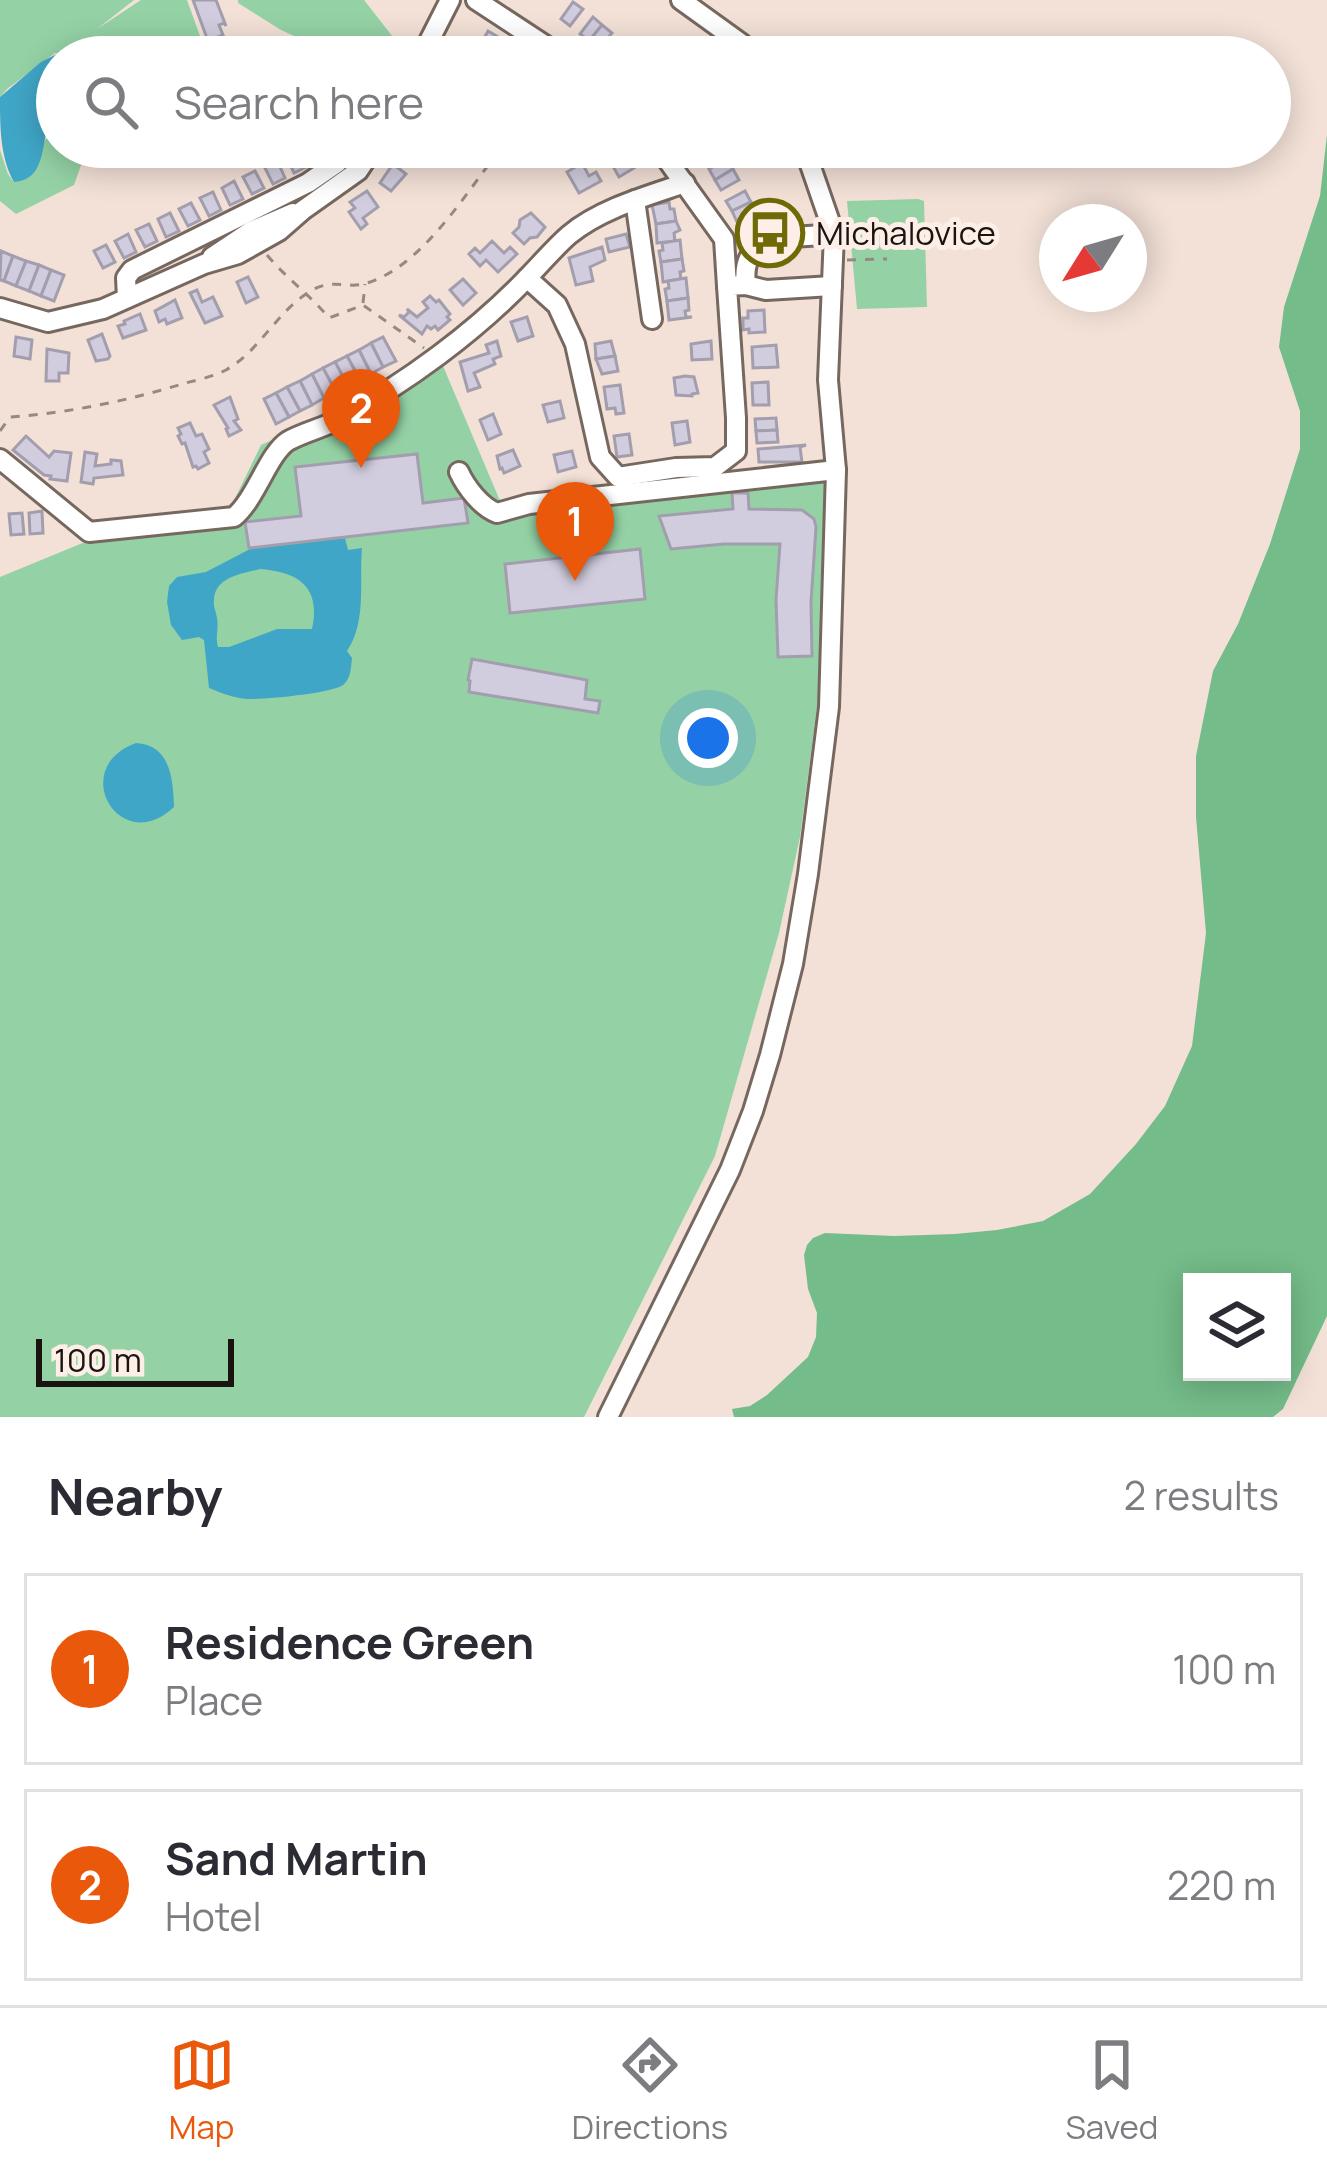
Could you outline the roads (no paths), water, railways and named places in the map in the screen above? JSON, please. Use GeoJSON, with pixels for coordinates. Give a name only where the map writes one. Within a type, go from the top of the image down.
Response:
{"type":"FeatureCollection","features":[{"type":"Feature","properties":{"kind":"street"},"geometry":{"type":"LineString","coordinates":[[432,36],[450,0]]}},
{"type":"Feature","properties":{"kind":"street"},"geometry":{"type":"LineString","coordinates":[[476,0],[531,36]]}},
{"type":"Feature","properties":{"kind":"street"},"geometry":{"type":"LineString","coordinates":[[681,0],[731,36]]}},
{"type":"Feature","properties":{"kind":"street"},"geometry":{"type":"LineString","coordinates":[[127,298],[126,278],[132,270],[330,168]]}},
{"type":"Feature","properties":{"kind":"street"},"geometry":{"type":"LineString","coordinates":[[0,308],[48,322],[103,309],[259,244],[358,168]]}},
{"type":"Feature","properties":{"kind":"street"},"geometry":{"type":"LineString","coordinates":[[527,278],[557,305],[575,344],[600,457],[618,477],[715,467],[736,451],[736,286],[724,239],[674,168]]}},
{"type":"Feature","properties":{"kind":"street"},"geometry":{"type":"LineString","coordinates":[[608,1417],[730,1170],[764,1074],[787,987],[808,874],[829,707],[836,470],[827,380],[834,234],[811,168]]}},
{"type":"Feature","properties":{"kind":"street"},"geometry":{"type":"LineString","coordinates":[[0,459],[88,532],[234,517],[244,509],[283,443],[338,420],[435,357],[583,225],[686,183]]}},
{"type":"Feature","properties":{"kind":"street"},"geometry":{"type":"LineString","coordinates":[[635,200],[652,319]]}},
{"type":"Feature","properties":{"kind":"street"},"geometry":{"type":"LineString","coordinates":[[203,264],[251,231],[303,209]]}},
{"type":"Feature","properties":{"kind":"street"},"geometry":{"type":"LineString","coordinates":[[736,286],[750,251],[762,242],[834,234]]}},
{"type":"Feature","properties":{"kind":"street"},"geometry":{"type":"LineString","coordinates":[[736,286],[766,290],[832,286]]}},
{"type":"Feature","properties":{"kind":"street"},"geometry":{"type":"LineString","coordinates":[[459,472],[484,506],[502,513],[529,504],[836,470]]}},
{"type":"Feature","properties":{"kind":"water"},"geometry":{"type":"Polygon","coordinates":[[[36,66],[37,168],[24,180],[14,182],[3,152],[0,97],[36,66]]]}},
{"type":"Feature","properties":{"kind":"water"},"geometry":{"type":"Polygon","coordinates":[[[345,538],[348,550],[362,548],[360,614],[347,651],[352,658],[343,685],[255,699],[209,688],[204,640],[182,640],[171,625],[169,586],[177,577],[206,572],[250,549],[345,538]],[[260,569],[231,577],[216,591],[218,647],[277,629],[312,629],[313,602],[304,584],[286,574],[260,569]]]}},
{"type":"Feature","properties":{"kind":"water"},"geometry":{"type":"Polygon","coordinates":[[[136,743],[157,750],[171,775],[174,807],[154,820],[136,822],[120,816],[103,788],[105,771],[116,755],[136,743]]]}},
{"type":"Feature","properties":{"kind":"place","name":"Michalovice"},"geometry":{"type":"Point","coordinates":[770,233]}},
{"type":"Feature","properties":{"kind":"place","name":"Sand Martin"},"geometry":{"type":"Point","coordinates":[361,468]}},
{"type":"Feature","properties":{"kind":"place","name":"Residence Green"},"geometry":{"type":"Point","coordinates":[575,581]}}]}
